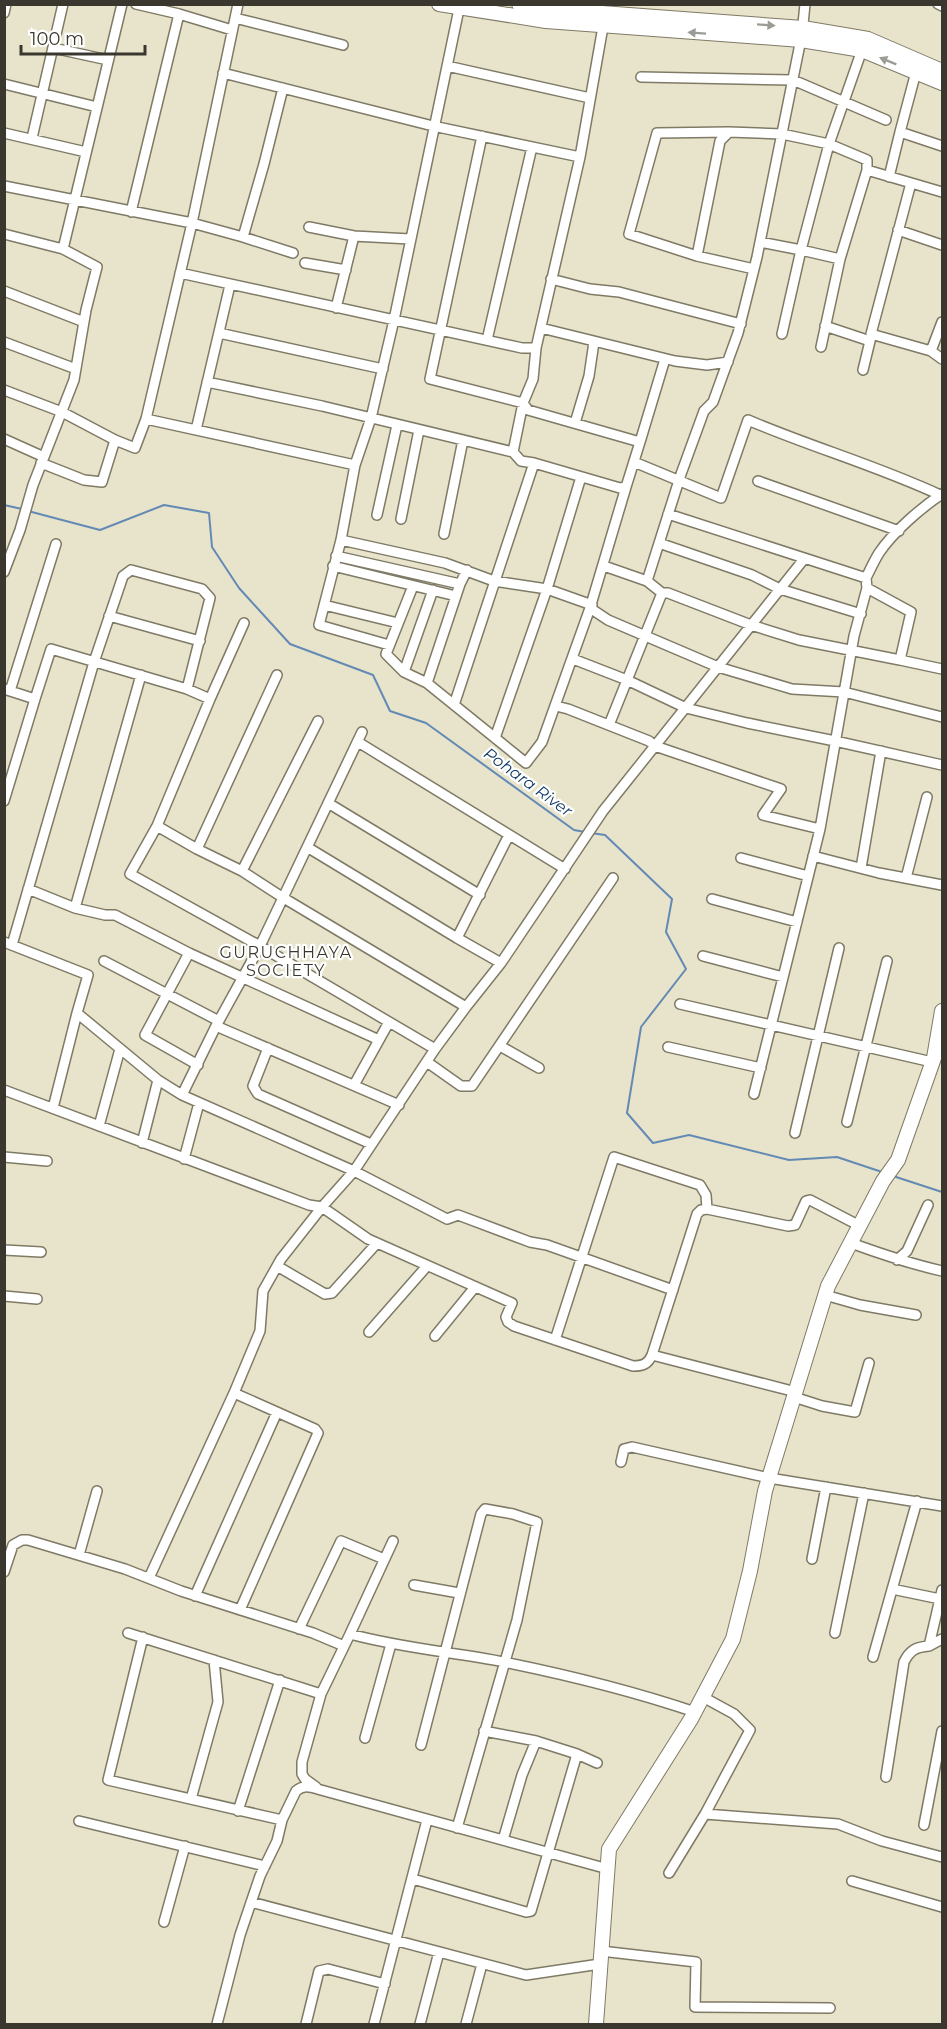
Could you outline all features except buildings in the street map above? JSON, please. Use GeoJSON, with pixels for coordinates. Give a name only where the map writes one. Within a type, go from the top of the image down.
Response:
{"type":"FeatureCollection","features":[{"type":"Feature","properties":{"kind":"street"},"geometry":{"type":"LineString","coordinates":[[4,13],[6,4]]}},
{"type":"Feature","properties":{"kind":"street"},"geometry":{"type":"LineString","coordinates":[[32,138],[63,4]]}},
{"type":"Feature","properties":{"kind":"street"},"geometry":{"type":"LineString","coordinates":[[63,249],[122,4]]}},
{"type":"Feature","properties":{"kind":"street"},"geometry":{"type":"LineString","coordinates":[[136,4],[232,30]]}},
{"type":"Feature","properties":{"kind":"street"},"geometry":{"type":"LineString","coordinates":[[4,390],[62,412],[135,448],[146,419],[192,223],[238,4]]}},
{"type":"Feature","properties":{"kind":"street"},"geometry":{"type":"LineString","coordinates":[[439,4],[802,34],[864,44],[941,77]]}},
{"type":"Feature","properties":{"kind":"street"},"geometry":{"type":"LineString","coordinates":[[519,4],[548,12]]}},
{"type":"Feature","properties":{"kind":"street"},"geometry":{"type":"LineString","coordinates":[[647,581],[704,411],[713,402],[741,324],[793,80],[805,4]]}},
{"type":"Feature","properties":{"kind":"street"},"geometry":{"type":"LineString","coordinates":[[938,4],[942,6]]}},
{"type":"Feature","properties":{"kind":"street"},"geometry":{"type":"LineString","coordinates":[[389,645],[319,626],[341,540],[356,465],[383,369],[458,7]]}},
{"type":"Feature","properties":{"kind":"street"},"geometry":{"type":"LineString","coordinates":[[131,212],[179,14]]}},
{"type":"Feature","properties":{"kind":"street"},"geometry":{"type":"LineString","coordinates":[[235,18],[343,45]]}},
{"type":"Feature","properties":{"kind":"street"},"geometry":{"type":"LineString","coordinates":[[513,452],[523,403],[533,379],[536,348],[580,157],[604,19]]}},
{"type":"Feature","properties":{"kind":"street"},"geometry":{"type":"LineString","coordinates":[[864,44],[916,72],[941,77]]}},
{"type":"Feature","properties":{"kind":"street"},"geometry":{"type":"LineString","coordinates":[[782,334],[829,144],[864,44]]}},
{"type":"Feature","properties":{"kind":"street"},"geometry":{"type":"LineString","coordinates":[[53,48],[108,60]]}},
{"type":"Feature","properties":{"kind":"street"},"geometry":{"type":"LineString","coordinates":[[447,66],[590,98]]}},
{"type":"Feature","properties":{"kind":"street"},"geometry":{"type":"LineString","coordinates":[[890,177],[916,72]]}},
{"type":"Feature","properties":{"kind":"street"},"geometry":{"type":"LineString","coordinates":[[223,73],[433,126],[580,157]]}},
{"type":"Feature","properties":{"kind":"street"},"geometry":{"type":"LineString","coordinates":[[641,77],[793,80],[886,120]]}},
{"type":"Feature","properties":{"kind":"street"},"geometry":{"type":"LineString","coordinates":[[4,84],[97,107]]}},
{"type":"Feature","properties":{"kind":"street"},"geometry":{"type":"LineString","coordinates":[[243,237],[283,88]]}},
{"type":"Feature","properties":{"kind":"street"},"geometry":{"type":"LineString","coordinates":[[697,256],[720,141],[729,132]]}},
{"type":"Feature","properties":{"kind":"street"},"geometry":{"type":"LineString","coordinates":[[900,132],[942,146]]}},
{"type":"Feature","properties":{"kind":"street"},"geometry":{"type":"LineString","coordinates":[[4,133],[86,152]]}},
{"type":"Feature","properties":{"kind":"street"},"geometry":{"type":"LineString","coordinates":[[754,269],[697,256],[629,234],[657,133],[782,134],[829,144],[867,160],[867,170],[840,259],[821,347]]}},
{"type":"Feature","properties":{"kind":"street"},"geometry":{"type":"LineString","coordinates":[[482,136],[430,378],[523,403],[528,410],[639,442]]}},
{"type":"Feature","properties":{"kind":"street"},"geometry":{"type":"LineString","coordinates":[[487,340],[532,147]]}},
{"type":"Feature","properties":{"kind":"street"},"geometry":{"type":"LineString","coordinates":[[867,170],[942,192]]}},
{"type":"Feature","properties":{"kind":"street"},"geometry":{"type":"LineString","coordinates":[[863,370],[911,183]]}},
{"type":"Feature","properties":{"kind":"street"},"geometry":{"type":"LineString","coordinates":[[4,186],[192,223],[293,253]]}},
{"type":"Feature","properties":{"kind":"street"},"geometry":{"type":"LineString","coordinates":[[309,227],[354,236],[410,239]]}},
{"type":"Feature","properties":{"kind":"street"},"geometry":{"type":"LineString","coordinates":[[898,230],[942,245]]}},
{"type":"Feature","properties":{"kind":"street"},"geometry":{"type":"LineString","coordinates":[[4,234],[63,249],[97,267],[74,380],[33,485],[20,530],[4,572]]}},
{"type":"Feature","properties":{"kind":"street"},"geometry":{"type":"LineString","coordinates":[[336,308],[354,236]]}},
{"type":"Feature","properties":{"kind":"street"},"geometry":{"type":"LineString","coordinates":[[760,242],[840,259]]}},
{"type":"Feature","properties":{"kind":"street"},"geometry":{"type":"LineString","coordinates":[[305,263],[346,270]]}},
{"type":"Feature","properties":{"kind":"street"},"geometry":{"type":"LineString","coordinates":[[180,273],[522,348],[536,348]]}},
{"type":"Feature","properties":{"kind":"street"},"geometry":{"type":"LineString","coordinates":[[551,279],[590,289],[619,292],[741,324]]}},
{"type":"Feature","properties":{"kind":"street"},"geometry":{"type":"LineString","coordinates":[[196,430],[230,285]]}},
{"type":"Feature","properties":{"kind":"street"},"geometry":{"type":"LineString","coordinates":[[4,291],[84,322]]}},
{"type":"Feature","properties":{"kind":"street"},"geometry":{"type":"LineString","coordinates":[[931,351],[942,322]]}},
{"type":"Feature","properties":{"kind":"street"},"geometry":{"type":"LineString","coordinates":[[825,326],[931,351],[942,359]]}},
{"type":"Feature","properties":{"kind":"street"},"geometry":{"type":"LineString","coordinates":[[541,328],[665,359],[707,365],[728,362]]}},
{"type":"Feature","properties":{"kind":"street"},"geometry":{"type":"LineString","coordinates":[[219,333],[383,369]]}},
{"type":"Feature","properties":{"kind":"street"},"geometry":{"type":"LineString","coordinates":[[4,342],[76,369]]}},
{"type":"Feature","properties":{"kind":"street"},"geometry":{"type":"LineString","coordinates":[[575,423],[589,376],[594,342]]}},
{"type":"Feature","properties":{"kind":"street"},"geometry":{"type":"LineString","coordinates":[[413,585],[386,654],[404,672],[427,684],[526,763],[542,742],[591,606],[665,359]]}},
{"type":"Feature","properties":{"kind":"street"},"geometry":{"type":"LineString","coordinates":[[207,382],[322,406],[513,452],[520,461],[620,488],[627,487]]}},
{"type":"Feature","properties":{"kind":"street"},"geometry":{"type":"LineString","coordinates":[[146,419],[356,465]]}},
{"type":"Feature","properties":{"kind":"street"},"geometry":{"type":"LineString","coordinates":[[634,462],[721,498],[748,420],[941,495]]}},
{"type":"Feature","properties":{"kind":"street"},"geometry":{"type":"LineString","coordinates":[[377,515],[397,424]]}},
{"type":"Feature","properties":{"kind":"street"},"geometry":{"type":"LineString","coordinates":[[401,519],[419,430]]}},
{"type":"Feature","properties":{"kind":"street"},"geometry":{"type":"LineString","coordinates":[[4,439],[84,480],[102,482],[115,440]]}},
{"type":"Feature","properties":{"kind":"street"},"geometry":{"type":"LineString","coordinates":[[444,534],[463,440]]}},
{"type":"Feature","properties":{"kind":"street"},"geometry":{"type":"LineString","coordinates":[[454,705],[534,463]]}},
{"type":"Feature","properties":{"kind":"street"},"geometry":{"type":"LineString","coordinates":[[495,738],[547,589],[581,477]]}},
{"type":"Feature","properties":{"kind":"street"},"geometry":{"type":"LineString","coordinates":[[758,481],[899,531]]}},
{"type":"Feature","properties":{"kind":"street"},"geometry":{"type":"LineString","coordinates":[[754,1094],[820,829],[866,583],[880,551],[927,504],[941,495]]}},
{"type":"Feature","properties":{"kind":"street"},"geometry":{"type":"LineString","coordinates":[[668,514],[804,559],[866,583],[911,612],[900,660]]}},
{"type":"Feature","properties":{"kind":"street"},"geometry":{"type":"LineString","coordinates":[[4,540],[15,543]]}},
{"type":"Feature","properties":{"kind":"street"},"geometry":{"type":"LineString","coordinates":[[341,540],[445,563],[494,580],[547,589],[591,606],[608,620],[718,667],[792,689],[844,692],[942,717]]}},
{"type":"Feature","properties":{"kind":"street"},"geometry":{"type":"LineString","coordinates":[[659,543],[752,575],[780,589],[861,614]]}},
{"type":"Feature","properties":{"kind":"street"},"geometry":{"type":"LineString","coordinates":[[35,699],[7,690],[56,544]]}},
{"type":"Feature","properties":{"kind":"street"},"geometry":{"type":"LineString","coordinates":[[149,1578],[260,1331],[263,1291],[277,1266],[322,1207],[354,1171],[435,1049],[501,963],[603,811],[804,559]]}},
{"type":"Feature","properties":{"kind":"street"},"geometry":{"type":"LineString","coordinates":[[335,561],[460,584]]}},
{"type":"Feature","properties":{"kind":"street"},"geometry":{"type":"LineString","coordinates":[[335,561],[456,596]]}},
{"type":"Feature","properties":{"kind":"street"},"geometry":{"type":"LineString","coordinates":[[604,566],[647,581],[662,593],[668,593],[751,625],[799,640],[942,669]]}},
{"type":"Feature","properties":{"kind":"street"},"geometry":{"type":"LineString","coordinates":[[53,1108],[88,975],[8,943],[28,889],[109,616],[123,576],[131,570],[202,589],[210,598],[187,689]]}},
{"type":"Feature","properties":{"kind":"street"},"geometry":{"type":"LineString","coordinates":[[427,684],[460,584],[467,570]]}},
{"type":"Feature","properties":{"kind":"street"},"geometry":{"type":"LineString","coordinates":[[404,672],[433,590]]}},
{"type":"Feature","properties":{"kind":"street"},"geometry":{"type":"LineString","coordinates":[[609,725],[662,593]]}},
{"type":"Feature","properties":{"kind":"street"},"geometry":{"type":"LineString","coordinates":[[324,604],[398,623]]}},
{"type":"Feature","properties":{"kind":"street"},"geometry":{"type":"LineString","coordinates":[[109,616],[200,641]]}},
{"type":"Feature","properties":{"kind":"street"},"geometry":{"type":"LineString","coordinates":[[244,624],[157,826],[130,874],[260,946],[435,1049]]}},
{"type":"Feature","properties":{"kind":"street"},"geometry":{"type":"LineString","coordinates":[[4,801],[51,649],[187,689],[210,699]]}},
{"type":"Feature","properties":{"kind":"street"},"geometry":{"type":"LineString","coordinates":[[573,658],[686,708],[942,765]]}},
{"type":"Feature","properties":{"kind":"street"},"geometry":{"type":"LineString","coordinates":[[75,908],[141,675]]}},
{"type":"Feature","properties":{"kind":"street"},"geometry":{"type":"LineString","coordinates":[[197,849],[277,675]]}},
{"type":"Feature","properties":{"kind":"street"},"geometry":{"type":"LineString","coordinates":[[556,706],[649,741],[655,746],[781,789],[763,815],[820,829]]}},
{"type":"Feature","properties":{"kind":"street"},"geometry":{"type":"LineString","coordinates":[[242,871],[318,721]]}},
{"type":"Feature","properties":{"kind":"street"},"geometry":{"type":"LineString","coordinates":[[182,1095],[260,946],[362,732]]}},
{"type":"Feature","properties":{"kind":"street"},"geometry":{"type":"LineString","coordinates":[[358,742],[565,869]]}},
{"type":"Feature","properties":{"kind":"street"},"geometry":{"type":"LineString","coordinates":[[861,868],[881,751]]}},
{"type":"Feature","properties":{"kind":"street"},"geometry":{"type":"LineString","coordinates":[[906,878],[927,797]]}},
{"type":"Feature","properties":{"kind":"street"},"geometry":{"type":"LineString","coordinates":[[328,804],[480,895]]}},
{"type":"Feature","properties":{"kind":"street"},"geometry":{"type":"LineString","coordinates":[[157,826],[242,871],[466,1007]]}},
{"type":"Feature","properties":{"kind":"street"},"geometry":{"type":"LineString","coordinates":[[457,938],[509,834]]}},
{"type":"Feature","properties":{"kind":"street"},"geometry":{"type":"LineString","coordinates":[[307,847],[501,963]]}},
{"type":"Feature","properties":{"kind":"street"},"geometry":{"type":"LineString","coordinates":[[813,856],[942,885]]}},
{"type":"Feature","properties":{"kind":"street"},"geometry":{"type":"LineString","coordinates":[[741,858],[808,876]]}},
{"type":"Feature","properties":{"kind":"street"},"geometry":{"type":"LineString","coordinates":[[427,1062],[461,1086],[472,1086],[613,878]]}},
{"type":"Feature","properties":{"kind":"street"},"geometry":{"type":"LineString","coordinates":[[28,889],[75,908],[115,915],[189,953],[379,1040]]}},
{"type":"Feature","properties":{"kind":"street"},"geometry":{"type":"LineString","coordinates":[[712,899],[797,922]]}},
{"type":"Feature","properties":{"kind":"street"},"geometry":{"type":"LineString","coordinates":[[795,1133],[839,948]]}},
{"type":"Feature","properties":{"kind":"street"},"geometry":{"type":"LineString","coordinates":[[189,953],[145,1035],[198,1065]]}},
{"type":"Feature","properties":{"kind":"street"},"geometry":{"type":"LineString","coordinates":[[703,956],[783,977]]}},
{"type":"Feature","properties":{"kind":"street"},"geometry":{"type":"LineString","coordinates":[[104,961],[218,1024],[399,1105]]}},
{"type":"Feature","properties":{"kind":"street"},"geometry":{"type":"LineString","coordinates":[[847,1122],[887,961]]}},
{"type":"Feature","properties":{"kind":"street"},"geometry":{"type":"LineString","coordinates":[[680,1004],[932,1062]]}},
{"type":"Feature","properties":{"kind":"street"},"geometry":{"type":"LineString","coordinates":[[596,2025],[609,1849],[695,1712],[733,1639],[769,1478],[825,1295],[883,1181],[898,1160],[940,1040],[942,1011]]}},
{"type":"Feature","properties":{"kind":"street"},"geometry":{"type":"LineString","coordinates":[[77,1013],[158,1080],[182,1095],[354,1171],[447,1219],[458,1215],[673,1290]]}},
{"type":"Feature","properties":{"kind":"street"},"geometry":{"type":"LineString","coordinates":[[354,1085],[389,1022]]}},
{"type":"Feature","properties":{"kind":"street"},"geometry":{"type":"LineString","coordinates":[[500,1046],[539,1068]]}},
{"type":"Feature","properties":{"kind":"street"},"geometry":{"type":"LineString","coordinates":[[668,1047],[761,1068]]}},
{"type":"Feature","properties":{"kind":"street"},"geometry":{"type":"LineString","coordinates":[[268,1048],[253,1086],[258,1094],[371,1144]]}},
{"type":"Feature","properties":{"kind":"street"},"geometry":{"type":"LineString","coordinates":[[99,1126],[120,1049]]}},
{"type":"Feature","properties":{"kind":"street"},"geometry":{"type":"LineString","coordinates":[[142,1143],[158,1080]]}},
{"type":"Feature","properties":{"kind":"street"},"geometry":{"type":"LineString","coordinates":[[4,1090],[309,1205],[322,1207],[368,1239],[512,1303],[506,1317],[508,1322],[633,1366],[642,1366],[649,1361],[652,1355],[697,1214],[701,1210],[707,1209],[788,1226],[795,1225],[806,1201],[810,1200],[860,1226]]}},
{"type":"Feature","properties":{"kind":"street"},"geometry":{"type":"LineString","coordinates":[[184,1159],[199,1103]]}},
{"type":"Feature","properties":{"kind":"street"},"geometry":{"type":"LineString","coordinates":[[555,1340],[614,1156],[700,1185],[706,1195],[707,1209]]}},
{"type":"Feature","properties":{"kind":"street"},"geometry":{"type":"LineString","coordinates":[[4,1157],[47,1161]]}},
{"type":"Feature","properties":{"kind":"street"},"geometry":{"type":"LineString","coordinates":[[897,1260],[907,1251],[928,1205]]}},
{"type":"Feature","properties":{"kind":"street"},"geometry":{"type":"LineString","coordinates":[[277,1266],[325,1294],[332,1293],[377,1243]]}},
{"type":"Feature","properties":{"kind":"street"},"geometry":{"type":"LineString","coordinates":[[850,1243],[897,1260],[942,1272]]}},
{"type":"Feature","properties":{"kind":"street"},"geometry":{"type":"LineString","coordinates":[[4,1250],[41,1252]]}},
{"type":"Feature","properties":{"kind":"street"},"geometry":{"type":"LineString","coordinates":[[369,1332],[427,1266]]}},
{"type":"Feature","properties":{"kind":"street"},"geometry":{"type":"LineString","coordinates":[[435,1336],[475,1287]]}},
{"type":"Feature","properties":{"kind":"street"},"geometry":{"type":"LineString","coordinates":[[825,1295],[860,1305],[916,1315]]}},
{"type":"Feature","properties":{"kind":"street"},"geometry":{"type":"LineString","coordinates":[[4,1296],[37,1299]]}},
{"type":"Feature","properties":{"kind":"street"},"geometry":{"type":"LineString","coordinates":[[652,1355],[795,1394],[822,1406],[855,1412],[869,1363]]}},
{"type":"Feature","properties":{"kind":"street"},"geometry":{"type":"LineString","coordinates":[[234,1393],[315,1429],[318,1433],[240,1610]]}},
{"type":"Feature","properties":{"kind":"street"},"geometry":{"type":"LineString","coordinates":[[195,1596],[277,1412]]}},
{"type":"Feature","properties":{"kind":"street"},"geometry":{"type":"LineString","coordinates":[[621,1462],[624,1449],[632,1447],[769,1478],[942,1506]]}},
{"type":"Feature","properties":{"kind":"street"},"geometry":{"type":"LineString","coordinates":[[812,1558],[826,1487]]}},
{"type":"Feature","properties":{"kind":"street"},"geometry":{"type":"LineString","coordinates":[[79,1556],[97,1491]]}},
{"type":"Feature","properties":{"kind":"street"},"geometry":{"type":"LineString","coordinates":[[836,1633],[864,1493]]}},
{"type":"Feature","properties":{"kind":"street"},"geometry":{"type":"LineString","coordinates":[[873,1657],[917,1501]]}},
{"type":"Feature","properties":{"kind":"street"},"geometry":{"type":"LineString","coordinates":[[421,1745],[481,1514],[485,1509],[513,1514],[537,1522],[517,1620],[457,1828]]}},
{"type":"Feature","properties":{"kind":"street"},"geometry":{"type":"LineString","coordinates":[[4,1572],[10,1549],[17,1542],[28,1540],[149,1578],[195,1596],[299,1629],[344,1646]]}},
{"type":"Feature","properties":{"kind":"street"},"geometry":{"type":"LineString","coordinates":[[321,1790],[305,1779],[301,1767],[321,1694],[393,1540]]}},
{"type":"Feature","properties":{"kind":"street"},"geometry":{"type":"LineString","coordinates":[[299,1629],[341,1542],[384,1560]]}},
{"type":"Feature","properties":{"kind":"street"},"geometry":{"type":"LineString","coordinates":[[414,1585],[459,1593]]}},
{"type":"Feature","properties":{"kind":"street"},"geometry":{"type":"LineString","coordinates":[[892,1589],[941,1594],[929,1646]]}},
{"type":"Feature","properties":{"kind":"street"},"geometry":{"type":"LineString","coordinates":[[128,1632],[321,1694]]}},
{"type":"Feature","properties":{"kind":"street"},"geometry":{"type":"LineString","coordinates":[[350,1634],[391,1644],[504,1662],[653,1698],[695,1712]]}},
{"type":"Feature","properties":{"kind":"street"},"geometry":{"type":"LineString","coordinates":[[143,1637],[108,1780],[282,1820]]}},
{"type":"Feature","properties":{"kind":"street"},"geometry":{"type":"LineString","coordinates":[[886,1778],[904,1662],[907,1655],[914,1649],[929,1646],[942,1639]]}},
{"type":"Feature","properties":{"kind":"street"},"geometry":{"type":"LineString","coordinates":[[365,1738],[391,1644]]}},
{"type":"Feature","properties":{"kind":"street"},"geometry":{"type":"LineString","coordinates":[[191,1798],[218,1702],[214,1660]]}},
{"type":"Feature","properties":{"kind":"street"},"geometry":{"type":"LineString","coordinates":[[238,1811],[280,1680]]}},
{"type":"Feature","properties":{"kind":"street"},"geometry":{"type":"LineString","coordinates":[[669,1873],[705,1814],[750,1730],[734,1714],[703,1696]]}},
{"type":"Feature","properties":{"kind":"street"},"geometry":{"type":"LineString","coordinates":[[484,1731],[536,1741],[597,1763]]}},
{"type":"Feature","properties":{"kind":"street"},"geometry":{"type":"LineString","coordinates":[[924,1825],[942,1731]]}},
{"type":"Feature","properties":{"kind":"street"},"geometry":{"type":"LineString","coordinates":[[503,1840],[522,1775],[536,1741]]}},
{"type":"Feature","properties":{"kind":"street"},"geometry":{"type":"LineString","coordinates":[[413,1879],[526,1912],[531,1911],[577,1754]]}},
{"type":"Feature","properties":{"kind":"street"},"geometry":{"type":"LineString","coordinates":[[217,2025],[240,1935],[251,1902],[277,1841],[282,1820],[296,1791],[304,1786],[608,1869]]}},
{"type":"Feature","properties":{"kind":"street"},"geometry":{"type":"LineString","coordinates":[[705,1814],[838,1824],[882,1840],[942,1857]]}},
{"type":"Feature","properties":{"kind":"street"},"geometry":{"type":"LineString","coordinates":[[374,2025],[427,1820]]}},
{"type":"Feature","properties":{"kind":"street"},"geometry":{"type":"LineString","coordinates":[[79,1821],[265,1866]]}},
{"type":"Feature","properties":{"kind":"street"},"geometry":{"type":"LineString","coordinates":[[164,1922],[185,1846]]}},
{"type":"Feature","properties":{"kind":"street"},"geometry":{"type":"LineString","coordinates":[[852,1881],[942,1906]]}},
{"type":"Feature","properties":{"kind":"street"},"geometry":{"type":"LineString","coordinates":[[251,1902],[526,1975],[601,1958],[696,1962],[695,2007],[830,2008]]}},
{"type":"Feature","properties":{"kind":"street"},"geometry":{"type":"LineString","coordinates":[[420,2025],[439,1952]]}},
{"type":"Feature","properties":{"kind":"street"},"geometry":{"type":"LineString","coordinates":[[465,2025],[482,1964]]}},
{"type":"Feature","properties":{"kind":"street"},"geometry":{"type":"LineString","coordinates":[[306,2025],[320,1971],[328,1969],[385,1983]]}},
{"type":"Feature","properties":{"kind":"waterway","name":"Pohara River"},"geometry":{"type":"LineString","coordinates":[[4,505],[22,509]]}},
{"type":"Feature","properties":{"kind":"waterway","name":"Pohara River"},"geometry":{"type":"LineString","coordinates":[[28,511],[100,530],[164,505],[209,513],[212,547],[239,588],[290,644],[373,675],[390,711],[426,723],[574,830],[585,832]]}},
{"type":"Feature","properties":{"kind":"waterway","name":"Pohara River"},"geometry":{"type":"LineString","coordinates":[[591,833],[605,835],[672,899],[666,932],[686,969],[641,1027],[627,1113],[653,1143],[689,1135],[789,1160],[837,1157],[882,1172]]}},
{"type":"Feature","properties":{"kind":"waterway","name":"Pohara River"},"geometry":{"type":"LineString","coordinates":[[893,1176],[942,1192]]}},
{"type":"Feature","properties":{"kind":"district","name":"GURUCHHAYA SOCIETY"},"geometry":{"type":"Point","coordinates":[286,961]}}]}
